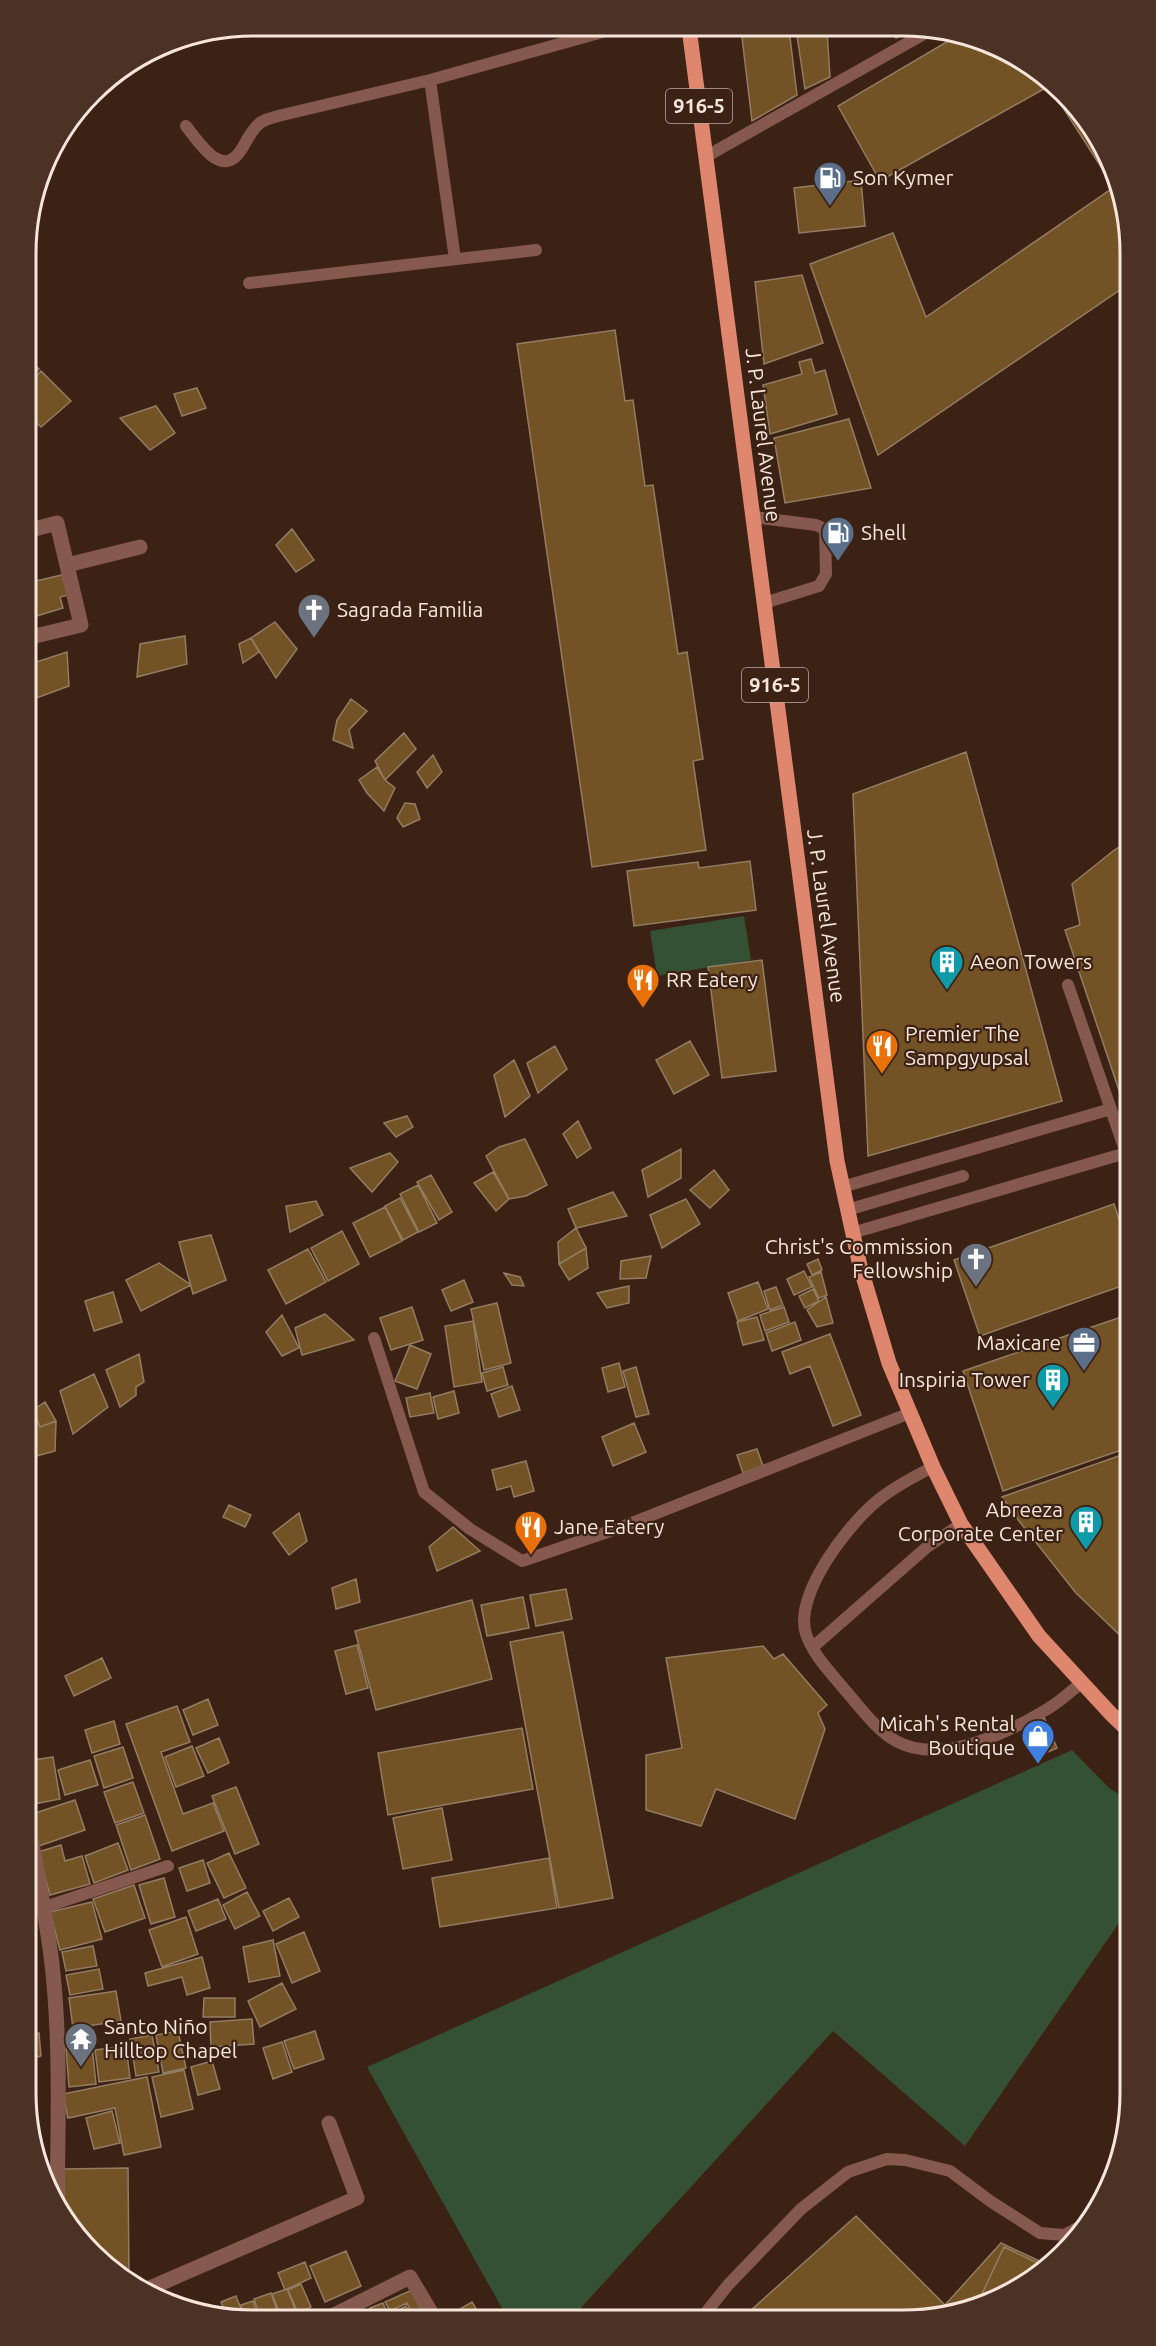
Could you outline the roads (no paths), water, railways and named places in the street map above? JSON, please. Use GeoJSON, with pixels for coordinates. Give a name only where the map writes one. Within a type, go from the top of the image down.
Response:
{"type":"FeatureCollection","features":[{"type":"Feature","properties":{"kind":"main road","name":"J. P. Laurel Avenue"},"geometry":{"type":"LineString","coordinates":[[690,36],[837,1161],[852,1233],[889,1363],[933,1467],[961,1524],[1039,1636],[1120,1722]]}},
{"type":"Feature","properties":{"kind":"street"},"geometry":{"type":"LineString","coordinates":[[36,529],[57,523],[81,624],[36,636]]}},
{"type":"Feature","properties":{"kind":"street"},"geometry":{"type":"LineString","coordinates":[[67,565],[140,547]]}},
{"type":"Feature","properties":{"kind":"street"},"geometry":{"type":"LineString","coordinates":[[36,1862],[45,1907],[56,2021],[57,2186]]}},
{"type":"Feature","properties":{"kind":"street"},"geometry":{"type":"LineString","coordinates":[[154,2286],[357,2198],[329,2123]]}},
{"type":"Feature","properties":{"kind":"street"},"geometry":{"type":"LineString","coordinates":[[344,2310],[410,2277],[430,2310]]}},
{"type":"Feature","properties":{"kind":"lane"},"geometry":{"type":"LineString","coordinates":[[186,126],[210,155],[221,161],[229,161],[236,157],[250,134],[261,122],[278,116],[430,80],[588,36]]}},
{"type":"Feature","properties":{"kind":"lane"},"geometry":{"type":"LineString","coordinates":[[705,157],[920,36]]}},
{"type":"Feature","properties":{"kind":"lane"},"geometry":{"type":"LineString","coordinates":[[430,80],[455,259]]}},
{"type":"Feature","properties":{"kind":"lane"},"geometry":{"type":"LineString","coordinates":[[249,283],[536,250]]}},
{"type":"Feature","properties":{"kind":"lane"},"geometry":{"type":"LineString","coordinates":[[753,517],[816,525],[825,529],[826,574],[819,586],[764,603]]}},
{"type":"Feature","properties":{"kind":"lane"},"geometry":{"type":"LineString","coordinates":[[1068,986],[1120,1135]]}},
{"type":"Feature","properties":{"kind":"lane"},"geometry":{"type":"LineString","coordinates":[[842,1187],[1111,1109]]}},
{"type":"Feature","properties":{"kind":"lane"},"geometry":{"type":"LineString","coordinates":[[852,1233],[1120,1155]]}},
{"type":"Feature","properties":{"kind":"lane"},"geometry":{"type":"LineString","coordinates":[[847,1210],[963,1176]]}},
{"type":"Feature","properties":{"kind":"lane"},"geometry":{"type":"LineString","coordinates":[[374,1338],[424,1492],[470,1530],[522,1562],[619,1528],[910,1413]]}},
{"type":"Feature","properties":{"kind":"lane"},"geometry":{"type":"LineString","coordinates":[[933,1467],[880,1498],[826,1560],[806,1601],[806,1633],[813,1647],[871,1720],[895,1741],[917,1749],[938,1751],[980,1741],[1016,1726],[1051,1707],[1081,1683]]}},
{"type":"Feature","properties":{"kind":"lane"},"geometry":{"type":"LineString","coordinates":[[813,1647],[927,1547],[961,1524]]}},
{"type":"Feature","properties":{"kind":"lane"},"geometry":{"type":"LineString","coordinates":[[45,1907],[168,1866]]}},
{"type":"Feature","properties":{"kind":"lane"},"geometry":{"type":"LineString","coordinates":[[708,2310],[728,2285],[801,2209],[848,2172],[886,2159],[905,2160],[950,2171],[990,2201],[1040,2233],[1064,2235],[1069,2232]]}},
{"type":"Feature","properties":{"kind":"place","name":"Son Kymer"},"geometry":{"type":"Point","coordinates":[830,207]}},
{"type":"Feature","properties":{"kind":"place","name":"Shell"},"geometry":{"type":"Point","coordinates":[838,562]}},
{"type":"Feature","properties":{"kind":"place","name":"Sagrada Familia"},"geometry":{"type":"Point","coordinates":[314,639]}},
{"type":"Feature","properties":{"kind":"place","name":"Aeon Towers"},"geometry":{"type":"Point","coordinates":[947,991]}},
{"type":"Feature","properties":{"kind":"place","name":"RR Eatery"},"geometry":{"type":"Point","coordinates":[643,1009]}},
{"type":"Feature","properties":{"kind":"place","name":"Premier The Sampgyupsal"},"geometry":{"type":"Point","coordinates":[882,1075]}},
{"type":"Feature","properties":{"kind":"place","name":"Christ's Commission Fellowship"},"geometry":{"type":"Point","coordinates":[976,1288]}},
{"type":"Feature","properties":{"kind":"place","name":"Maxicare"},"geometry":{"type":"Point","coordinates":[1084,1372]}},
{"type":"Feature","properties":{"kind":"place","name":"Inspiria Tower"},"geometry":{"type":"Point","coordinates":[1053,1409]}},
{"type":"Feature","properties":{"kind":"place","name":"Abreeza Corporate Center"},"geometry":{"type":"Point","coordinates":[1086,1551]}},
{"type":"Feature","properties":{"kind":"place","name":"Jane Eatery"},"geometry":{"type":"Point","coordinates":[531,1556]}},
{"type":"Feature","properties":{"kind":"place","name":"Micah's Rental Boutique"},"geometry":{"type":"Point","coordinates":[1038,1765]}},
{"type":"Feature","properties":{"kind":"place","name":"Santo Niño Hilltop Chapel"},"geometry":{"type":"Point","coordinates":[81,2068]}}]}
